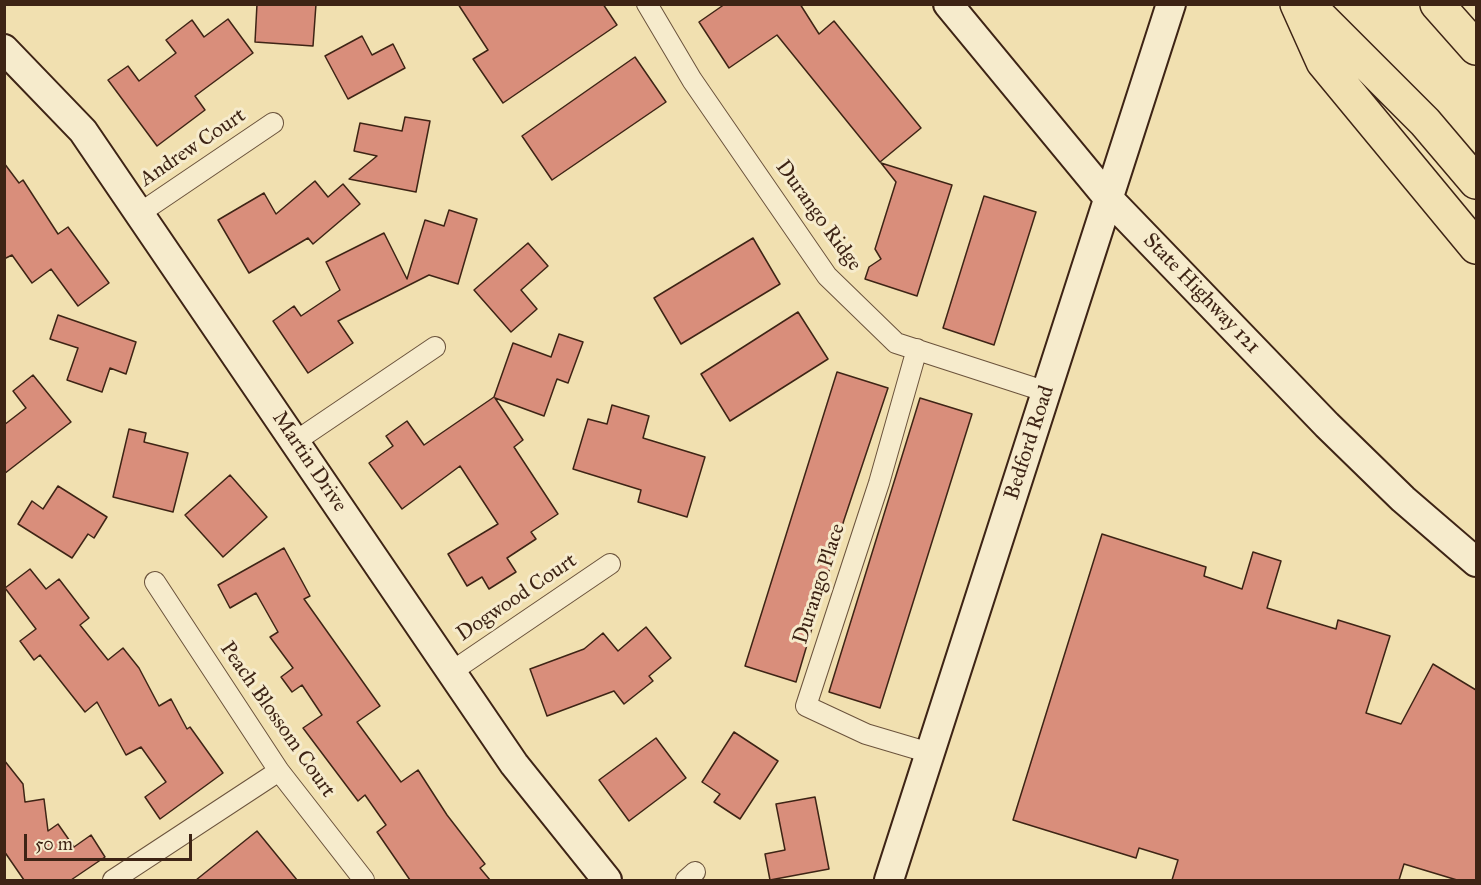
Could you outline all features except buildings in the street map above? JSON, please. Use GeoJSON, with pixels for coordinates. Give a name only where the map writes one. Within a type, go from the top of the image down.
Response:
{"type":"FeatureCollection","features":[{"type":"Feature","properties":{"kind":"highway"},"geometry":{"type":"LineString","coordinates":[[1298,4],[1323,62],[1476,247]]}},
{"type":"Feature","properties":{"kind":"highway"},"geometry":{"type":"LineString","coordinates":[[1307,4],[1425,122],[1476,182]]}},
{"type":"Feature","properties":{"kind":"highway"},"geometry":{"type":"LineString","coordinates":[[1437,4],[1476,48]]}},
{"type":"Feature","properties":{"kind":"main road","name":"State Highway 121"},"geometry":{"type":"LineString","coordinates":[[948,4],[1109,199],[1327,426],[1403,499],[1476,562]]}},
{"type":"Feature","properties":{"kind":"main road","name":"Bedford Road"},"geometry":{"type":"LineString","coordinates":[[889,880],[1171,4]]}},
{"type":"Feature","properties":{"kind":"main road","name":"Martin Drive"},"geometry":{"type":"LineString","coordinates":[[4,49],[83,131],[535,794],[607,880]]}},
{"type":"Feature","properties":{"kind":"street","name":"Durango Ridge"},"geometry":{"type":"LineString","coordinates":[[647,4],[692,80],[827,276],[896,343],[1047,392]]}},
{"type":"Feature","properties":{"kind":"street","name":"Andrew Court"},"geometry":{"type":"LineString","coordinates":[[140,213],[273,123]]}},
{"type":"Feature","properties":{"kind":"street"},"geometry":{"type":"LineString","coordinates":[[296,441],[435,346]]}},
{"type":"Feature","properties":{"kind":"street","name":"Durango Place"},"geometry":{"type":"LineString","coordinates":[[916,349],[879,483],[806,706],[866,734],[930,753]]}},
{"type":"Feature","properties":{"kind":"street","name":"Dogwood Court"},"geometry":{"type":"LineString","coordinates":[[451,672],[609,564]]}},
{"type":"Feature","properties":{"kind":"street","name":"Peach Blossom Court"},"geometry":{"type":"LineString","coordinates":[[155,582],[279,771],[364,880]]}},
{"type":"Feature","properties":{"kind":"street"},"geometry":{"type":"LineString","coordinates":[[112,880],[279,771]]}}]}
